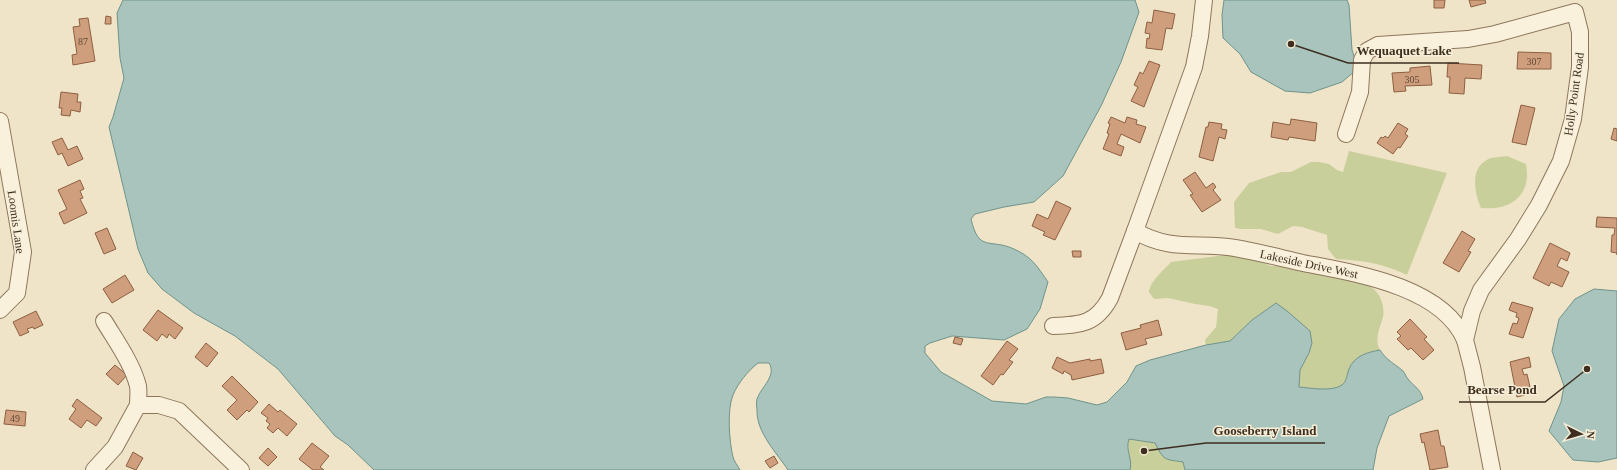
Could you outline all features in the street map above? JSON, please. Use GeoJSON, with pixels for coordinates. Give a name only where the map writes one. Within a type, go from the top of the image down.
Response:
{"type":"FeatureCollection","features":[{"type":"Feature","properties":{"kind":"street"},"geometry":{"type":"LineString","coordinates":[[1053,326],[1078,325],[1087,322],[1094,318],[1106,306],[1135,231],[1194,67],[1200,36],[1204,0]]}},
{"type":"Feature","properties":{"kind":"street","name":"Holly Point Road"},"geometry":{"type":"LineString","coordinates":[[1346,134],[1360,92],[1362,60],[1367,51],[1378,45],[1468,39],[1495,34],[1575,12],[1580,32],[1580,67],[1573,119],[1561,161],[1539,204],[1518,239],[1481,290],[1472,311],[1465,340],[1472,367],[1492,470]]}},
{"type":"Feature","properties":{"kind":"street","name":"Loomis Lane"},"geometry":{"type":"LineString","coordinates":[[0,121],[22,252],[17,293],[0,310]]}},
{"type":"Feature","properties":{"kind":"street","name":"Lakeside Drive West"},"geometry":{"type":"LineString","coordinates":[[1135,231],[1152,240],[1168,244],[1235,248],[1340,269],[1389,284],[1414,294],[1436,306],[1449,317],[1465,340]]}},
{"type":"Feature","properties":{"kind":"street"},"geometry":{"type":"LineString","coordinates":[[94,470],[115,447],[138,405],[138,387],[135,377],[104,321]]}},
{"type":"Feature","properties":{"kind":"street"},"geometry":{"type":"LineString","coordinates":[[138,405],[159,405],[178,411],[241,470]]}},
{"type":"Feature","properties":{"kind":"green space"},"geometry":{"type":"Polygon","coordinates":[[[1349,151],[1447,173],[1407,275],[1373,263],[1336,259],[1328,249],[1327,235],[1302,227],[1293,226],[1278,234],[1261,229],[1235,228],[1234,202],[1249,183],[1281,172],[1291,172],[1311,162],[1329,164],[1337,170],[1343,172],[1349,151]]]}},
{"type":"Feature","properties":{"kind":"green space"},"geometry":{"type":"Polygon","coordinates":[[[1507,156],[1526,164],[1526,184],[1522,192],[1517,199],[1510,204],[1502,207],[1481,208],[1475,187],[1476,173],[1479,167],[1491,158],[1507,156]]]}},
{"type":"Feature","properties":{"kind":"green space"},"geometry":{"type":"Polygon","coordinates":[[[1226,255],[1249,257],[1271,266],[1289,266],[1303,272],[1311,270],[1321,271],[1352,279],[1371,287],[1379,295],[1383,309],[1383,317],[1378,338],[1378,346],[1380,350],[1366,353],[1354,361],[1349,369],[1345,382],[1342,385],[1320,389],[1299,387],[1300,370],[1309,353],[1295,318],[1276,303],[1252,320],[1230,341],[1206,345],[1205,340],[1216,327],[1218,309],[1168,298],[1154,299],[1149,292],[1152,284],[1171,262],[1226,255]]]}},
{"type":"Feature","properties":{"kind":"green space"},"geometry":{"type":"Polygon","coordinates":[[[1129,439],[1155,443],[1160,453],[1165,458],[1183,462],[1185,470],[1130,470],[1131,462],[1128,447],[1129,439]]]}},
{"type":"Feature","properties":{"kind":"water"},"geometry":{"type":"Polygon","coordinates":[[[123,0],[1135,0],[1139,12],[1121,62],[1101,106],[1063,176],[1034,202],[975,214],[971,219],[974,230],[982,241],[1014,249],[1025,255],[1037,267],[1048,282],[1040,309],[1027,329],[1004,340],[952,336],[925,346],[925,353],[941,372],[992,401],[1026,404],[1046,397],[1054,397],[1068,398],[1097,405],[1107,402],[1127,382],[1136,366],[1150,360],[1206,345],[1230,341],[1252,320],[1276,303],[1310,331],[1312,343],[1309,353],[1300,370],[1299,387],[1321,389],[1338,387],[1345,382],[1349,369],[1354,361],[1366,353],[1380,350],[1388,359],[1403,371],[1407,378],[1419,390],[1423,399],[1389,416],[1377,448],[1373,470],[1185,470],[1183,462],[1165,458],[1160,453],[1155,443],[1129,439],[1128,447],[1131,462],[1130,470],[788,470],[768,442],[760,427],[757,399],[770,377],[771,368],[769,363],[758,363],[740,382],[731,401],[729,417],[730,443],[734,459],[740,470],[374,470],[348,445],[335,436],[278,369],[235,336],[194,313],[162,289],[148,273],[138,249],[109,127],[124,78],[120,58],[117,13],[123,0]]]}},
{"type":"Feature","properties":{"kind":"water"},"geometry":{"type":"Polygon","coordinates":[[[1224,0],[1347,0],[1349,5],[1352,50],[1356,62],[1355,71],[1342,82],[1310,93],[1285,91],[1251,72],[1240,54],[1223,38],[1222,15],[1224,0]]]}},
{"type":"Feature","properties":{"kind":"water"},"geometry":{"type":"Polygon","coordinates":[[[1594,289],[1617,291],[1617,458],[1598,462],[1573,460],[1549,431],[1561,402],[1564,386],[1552,351],[1559,319],[1575,299],[1594,289]]]}},
{"type":"Feature","properties":{"kind":"building"},"geometry":{"type":"Polygon","coordinates":[[[1434,0],[1445,0],[1444,8],[1434,8],[1434,0]]]}},
{"type":"Feature","properties":{"kind":"building"},"geometry":{"type":"Polygon","coordinates":[[[1469,0],[1485,0],[1486,3],[1471,7],[1469,0]]]}},
{"type":"Feature","properties":{"kind":"building"},"geometry":{"type":"Polygon","coordinates":[[[1154,10],[1175,14],[1172,29],[1166,28],[1162,50],[1146,48],[1147,38],[1149,39],[1150,34],[1145,33],[1147,22],[1152,23],[1154,10]]]}},
{"type":"Feature","properties":{"kind":"building"},"geometry":{"type":"Polygon","coordinates":[[[106,16],[111,17],[111,24],[105,24],[106,16]]]}},
{"type":"Feature","properties":{"kind":"building"},"geometry":{"type":"Polygon","coordinates":[[[88,18],[95,61],[73,65],[72,55],[77,54],[73,27],[80,26],[79,19],[88,18]]]}},
{"type":"Feature","properties":{"kind":"building"},"geometry":{"type":"Polygon","coordinates":[[[1518,52],[1551,53],[1551,69],[1517,69],[1518,52]]]}},
{"type":"Feature","properties":{"kind":"building"},"geometry":{"type":"Polygon","coordinates":[[[1149,61],[1160,65],[1144,107],[1131,101],[1138,87],[1134,85],[1140,72],[1143,74],[1149,61]]]}},
{"type":"Feature","properties":{"kind":"building"},"geometry":{"type":"Polygon","coordinates":[[[1448,63],[1482,65],[1481,79],[1465,78],[1464,94],[1449,93],[1450,77],[1447,77],[1448,63]]]}},
{"type":"Feature","properties":{"kind":"building"},"geometry":{"type":"Polygon","coordinates":[[[1430,66],[1432,85],[1405,86],[1406,91],[1394,92],[1392,73],[1410,72],[1410,68],[1430,66]]]}},
{"type":"Feature","properties":{"kind":"building"},"geometry":{"type":"Polygon","coordinates":[[[61,92],[78,94],[77,102],[81,102],[80,112],[71,110],[70,116],[61,115],[62,108],[59,108],[61,92]]]}},
{"type":"Feature","properties":{"kind":"building"},"geometry":{"type":"Polygon","coordinates":[[[1521,105],[1535,108],[1526,145],[1512,142],[1521,105]]]}},
{"type":"Feature","properties":{"kind":"building"},"geometry":{"type":"Polygon","coordinates":[[[1111,117],[1125,123],[1127,117],[1137,120],[1136,124],[1146,127],[1140,143],[1121,134],[1117,144],[1124,147],[1121,156],[1103,149],[1109,134],[1107,133],[1110,124],[1108,123],[1111,117]]]}},
{"type":"Feature","properties":{"kind":"building"},"geometry":{"type":"Polygon","coordinates":[[[1291,119],[1317,123],[1315,141],[1289,137],[1288,140],[1271,137],[1273,122],[1290,125],[1291,119]]]}},
{"type":"Feature","properties":{"kind":"building"},"geometry":{"type":"Polygon","coordinates":[[[1209,122],[1222,124],[1221,129],[1227,130],[1225,139],[1219,137],[1213,161],[1199,157],[1206,127],[1208,127],[1209,122]]]}},
{"type":"Feature","properties":{"kind":"building"},"geometry":{"type":"Polygon","coordinates":[[[1398,123],[1408,129],[1405,134],[1408,136],[1400,148],[1398,147],[1393,154],[1377,143],[1381,137],[1383,138],[1385,136],[1388,138],[1398,123]]]}},
{"type":"Feature","properties":{"kind":"building"},"geometry":{"type":"Polygon","coordinates":[[[1614,128],[1617,129],[1617,141],[1611,139],[1614,128]]]}},
{"type":"Feature","properties":{"kind":"building"},"geometry":{"type":"Polygon","coordinates":[[[62,138],[68,150],[77,146],[83,159],[68,166],[62,153],[58,155],[52,142],[62,138]]]}},
{"type":"Feature","properties":{"kind":"building"},"geometry":{"type":"Polygon","coordinates":[[[1195,172],[1206,188],[1213,183],[1216,187],[1213,190],[1221,200],[1202,212],[1190,195],[1193,194],[1183,180],[1195,172]]]}},
{"type":"Feature","properties":{"kind":"building"},"geometry":{"type":"Polygon","coordinates":[[[80,180],[84,189],[80,191],[83,198],[80,199],[87,213],[64,224],[59,213],[67,209],[58,190],[80,180]]]}},
{"type":"Feature","properties":{"kind":"building"},"geometry":{"type":"Polygon","coordinates":[[[1056,201],[1071,208],[1055,240],[1043,235],[1045,232],[1032,226],[1037,214],[1048,219],[1056,201]]]}},
{"type":"Feature","properties":{"kind":"building"},"geometry":{"type":"Polygon","coordinates":[[[1597,217],[1617,218],[1617,253],[1611,252],[1612,235],[1614,235],[1615,228],[1596,227],[1597,217]]]}},
{"type":"Feature","properties":{"kind":"building"},"geometry":{"type":"Polygon","coordinates":[[[107,228],[116,249],[104,254],[95,233],[107,228]]]}},
{"type":"Feature","properties":{"kind":"building"},"geometry":{"type":"Polygon","coordinates":[[[1462,231],[1475,239],[1468,251],[1471,252],[1459,272],[1443,263],[1462,231]]]}},
{"type":"Feature","properties":{"kind":"building"},"geometry":{"type":"Polygon","coordinates":[[[1550,243],[1570,253],[1567,261],[1561,258],[1557,266],[1569,272],[1562,287],[1551,282],[1549,286],[1533,278],[1550,243]]]}},
{"type":"Feature","properties":{"kind":"building"},"geometry":{"type":"Polygon","coordinates":[[[1072,251],[1081,251],[1081,257],[1073,257],[1072,251]]]}},
{"type":"Feature","properties":{"kind":"building"},"geometry":{"type":"Polygon","coordinates":[[[125,275],[134,290],[112,303],[103,289],[125,275]]]}},
{"type":"Feature","properties":{"kind":"building"},"geometry":{"type":"Polygon","coordinates":[[[1512,302],[1533,308],[1523,338],[1509,334],[1513,323],[1517,324],[1519,318],[1516,317],[1517,313],[1509,310],[1512,302]]]}},
{"type":"Feature","properties":{"kind":"building"},"geometry":{"type":"Polygon","coordinates":[[[158,310],[183,328],[175,339],[169,334],[167,338],[162,334],[157,341],[143,330],[158,310]]]}},
{"type":"Feature","properties":{"kind":"building"},"geometry":{"type":"Polygon","coordinates":[[[36,311],[43,325],[34,329],[33,327],[27,329],[29,332],[20,336],[13,322],[36,311]]]}},
{"type":"Feature","properties":{"kind":"building"},"geometry":{"type":"Polygon","coordinates":[[[1410,319],[1427,337],[1424,339],[1434,350],[1423,360],[1411,348],[1408,350],[1397,339],[1401,336],[1397,332],[1410,319]]]}},
{"type":"Feature","properties":{"kind":"building"},"geometry":{"type":"Polygon","coordinates":[[[1158,320],[1162,335],[1145,339],[1147,344],[1126,350],[1121,333],[1141,328],[1140,325],[1158,320]]]}},
{"type":"Feature","properties":{"kind":"building"},"geometry":{"type":"Polygon","coordinates":[[[955,337],[963,339],[961,345],[953,343],[955,337]]]}},
{"type":"Feature","properties":{"kind":"building"},"geometry":{"type":"Polygon","coordinates":[[[1007,341],[1018,349],[1009,360],[1013,362],[993,385],[981,376],[1007,341]]]}},
{"type":"Feature","properties":{"kind":"building"},"geometry":{"type":"Polygon","coordinates":[[[206,343],[218,353],[207,367],[195,357],[206,343]]]}},
{"type":"Feature","properties":{"kind":"building"},"geometry":{"type":"Polygon","coordinates":[[[1057,357],[1070,363],[1090,359],[1090,361],[1101,359],[1104,373],[1072,380],[1071,375],[1064,371],[1063,374],[1052,368],[1057,357]]]}},
{"type":"Feature","properties":{"kind":"building"},"geometry":{"type":"Polygon","coordinates":[[[1529,357],[1531,367],[1522,369],[1524,375],[1527,374],[1530,387],[1523,388],[1525,395],[1517,397],[1510,362],[1529,357]]]}},
{"type":"Feature","properties":{"kind":"building"},"geometry":{"type":"Polygon","coordinates":[[[115,365],[127,375],[118,385],[106,374],[115,365]]]}},
{"type":"Feature","properties":{"kind":"building"},"geometry":{"type":"Polygon","coordinates":[[[232,376],[258,402],[249,412],[247,410],[237,420],[227,410],[237,400],[222,386],[232,376]]]}},
{"type":"Feature","properties":{"kind":"building"},"geometry":{"type":"Polygon","coordinates":[[[77,399],[102,418],[96,426],[87,420],[81,428],[69,419],[76,409],[72,406],[77,399]]]}},
{"type":"Feature","properties":{"kind":"building"},"geometry":{"type":"Polygon","coordinates":[[[269,404],[278,412],[280,410],[297,424],[287,436],[278,428],[273,433],[267,428],[270,424],[266,421],[268,418],[261,413],[269,404]]]}},
{"type":"Feature","properties":{"kind":"building"},"geometry":{"type":"Polygon","coordinates":[[[6,410],[26,412],[25,426],[4,424],[6,410]]]}},
{"type":"Feature","properties":{"kind":"building"},"geometry":{"type":"Polygon","coordinates":[[[1438,430],[1441,446],[1444,446],[1448,467],[1430,470],[1424,442],[1422,443],[1420,434],[1438,430]]]}},
{"type":"Feature","properties":{"kind":"building"},"geometry":{"type":"Polygon","coordinates":[[[312,443],[329,456],[320,467],[324,470],[313,470],[299,459],[312,443]]]}},
{"type":"Feature","properties":{"kind":"building"},"geometry":{"type":"Polygon","coordinates":[[[268,448],[277,457],[268,466],[259,458],[268,448]]]}},
{"type":"Feature","properties":{"kind":"building"},"geometry":{"type":"Polygon","coordinates":[[[133,452],[143,458],[136,470],[126,466],[133,452]]]}},
{"type":"Feature","properties":{"kind":"building"},"geometry":{"type":"Polygon","coordinates":[[[774,456],[778,463],[770,468],[765,461],[774,456]]]}},
{"type":"Feature","properties":{"kind":"place","name":"Wequaquet Lake"},"geometry":{"type":"Point","coordinates":[1291,44]}},
{"type":"Feature","properties":{"kind":"place","name":"Bearse Pond"},"geometry":{"type":"Point","coordinates":[1587,369]}},
{"type":"Feature","properties":{"kind":"place","name":"Gooseberry Island"},"geometry":{"type":"Point","coordinates":[1144,451]}}]}
